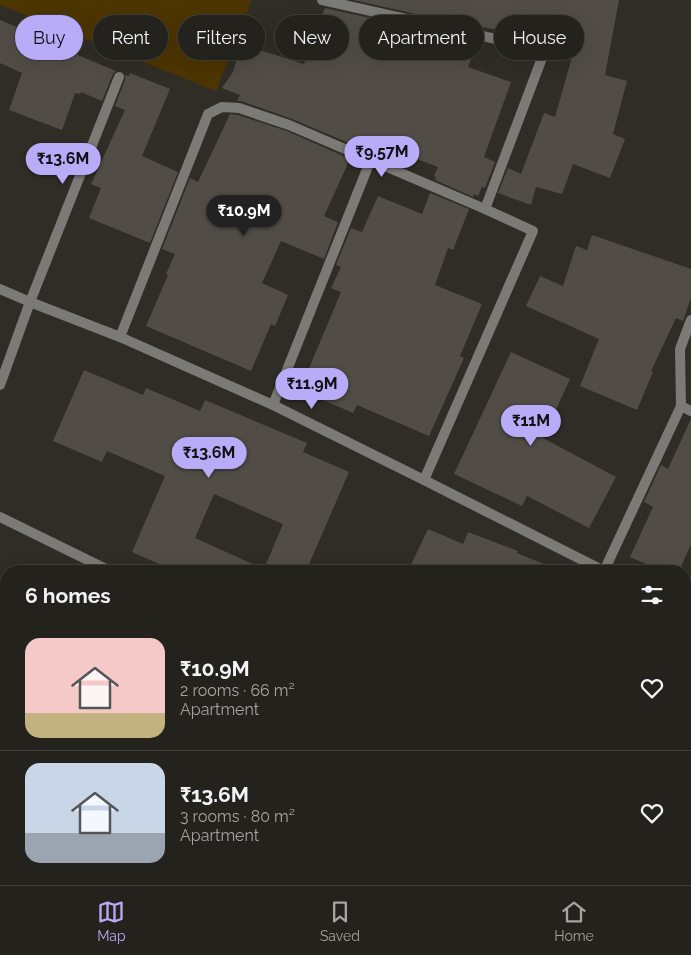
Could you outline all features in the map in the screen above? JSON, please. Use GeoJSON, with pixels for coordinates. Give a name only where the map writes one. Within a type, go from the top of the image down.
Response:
{"type":"FeatureCollection","features":[{"type":"Feature","properties":{"kind":"street"},"geometry":{"type":"LineString","coordinates":[[322,0],[545,50],[485,209]]}},
{"type":"Feature","properties":{"kind":"street"},"geometry":{"type":"LineString","coordinates":[[0,385],[30,302],[119,77]]}},
{"type":"Feature","properties":{"kind":"street"},"geometry":{"type":"LineString","coordinates":[[120,337],[208,114],[222,107],[239,108],[289,125],[533,231],[424,480]]}},
{"type":"Feature","properties":{"kind":"street"},"geometry":{"type":"LineString","coordinates":[[273,405],[371,159]]}},
{"type":"Feature","properties":{"kind":"street"},"geometry":{"type":"LineString","coordinates":[[0,289],[120,337],[273,405],[592,565]]}},
{"type":"Feature","properties":{"kind":"street"},"geometry":{"type":"LineString","coordinates":[[607,565],[681,406],[680,348],[691,320]]}},
{"type":"Feature","properties":{"kind":"street"},"geometry":{"type":"LineString","coordinates":[[681,406],[691,411]]}},
{"type":"Feature","properties":{"kind":"street"},"geometry":{"type":"LineString","coordinates":[[0,517],[98,565]]}},
{"type":"Feature","properties":{"kind":"shaded area"},"geometry":{"type":"Polygon","coordinates":[[[0,0],[252,0],[246,15],[178,15],[178,60],[228,60],[216,91],[138,60],[168,60],[168,15],[93,15],[93,42],[83,38],[83,15],[25,15],[0,5],[0,0]]]}},
{"type":"Feature","properties":{"kind":"building"},"geometry":{"type":"Polygon","coordinates":[[[353,0],[619,0],[605,75],[627,81],[613,134],[625,139],[610,178],[573,164],[562,194],[536,187],[531,205],[498,193],[508,168],[521,174],[544,113],[555,117],[571,60],[584,60],[584,15],[494,15],[494,29],[484,27],[484,15],[420,15],[353,0]]]}},
{"type":"Feature","properties":{"kind":"building"},"geometry":{"type":"Polygon","coordinates":[[[325,8],[359,16],[359,60],[471,60],[468,67],[511,82],[484,157],[495,162],[485,188],[482,187],[478,196],[474,194],[473,197],[435,180],[436,177],[434,176],[438,167],[390,149],[387,156],[357,143],[356,146],[292,119],[237,101],[240,95],[222,88],[233,72],[236,60],[265,60],[265,52],[275,55],[275,60],[291,60],[304,64],[306,60],[349,60],[349,15],[322,15],[325,8]]]}},
{"type":"Feature","properties":{"kind":"building"},"geometry":{"type":"Polygon","coordinates":[[[0,20],[15,26],[15,60],[83,60],[83,57],[116,71],[102,101],[81,92],[80,94],[75,93],[62,130],[9,110],[22,73],[0,63],[0,20]]]}},
{"type":"Feature","properties":{"kind":"building"},"geometry":{"type":"Polygon","coordinates":[[[130,73],[170,89],[142,156],[178,172],[150,243],[89,218],[101,188],[91,184],[125,110],[115,106],[125,80],[125,75],[129,76],[130,73]]]}},
{"type":"Feature","properties":{"kind":"building"},"geometry":{"type":"Polygon","coordinates":[[[230,114],[287,131],[350,159],[324,216],[338,222],[324,259],[281,241],[262,283],[288,295],[275,326],[271,324],[251,371],[146,326],[175,254],[162,249],[190,178],[198,182],[230,114]]]}},
{"type":"Feature","properties":{"kind":"building"},"geometry":{"type":"Polygon","coordinates":[[[430,193],[469,209],[453,250],[448,248],[435,285],[482,304],[460,356],[464,358],[429,436],[357,405],[353,413],[300,390],[341,292],[331,288],[341,267],[336,265],[351,228],[362,232],[378,196],[422,214],[430,193]]]}},
{"type":"Feature","properties":{"kind":"building"},"geometry":{"type":"Polygon","coordinates":[[[592,235],[691,269],[691,298],[683,321],[676,318],[651,371],[653,372],[637,410],[580,386],[599,339],[526,306],[540,276],[563,286],[576,246],[587,250],[592,235]]]}},
{"type":"Feature","properties":{"kind":"building"},"geometry":{"type":"Polygon","coordinates":[[[511,352],[570,379],[543,438],[616,477],[589,528],[527,496],[522,506],[454,474],[511,352]]]}},
{"type":"Feature","properties":{"kind":"building"},"geometry":{"type":"Polygon","coordinates":[[[84,370],[143,395],[146,388],[200,411],[205,400],[307,443],[303,452],[349,472],[309,565],[266,565],[283,524],[214,494],[195,538],[255,565],[161,565],[132,552],[165,476],[107,451],[102,462],[53,441],[84,370]]]}},
{"type":"Feature","properties":{"kind":"building"},"geometry":{"type":"Polygon","coordinates":[[[691,419],[691,544],[682,565],[648,565],[630,557],[653,507],[644,502],[661,465],[668,469],[691,419]]]}},
{"type":"Feature","properties":{"kind":"building"},"geometry":{"type":"Polygon","coordinates":[[[428,529],[463,544],[468,532],[518,551],[517,553],[546,565],[411,565],[428,529]]]}}]}
